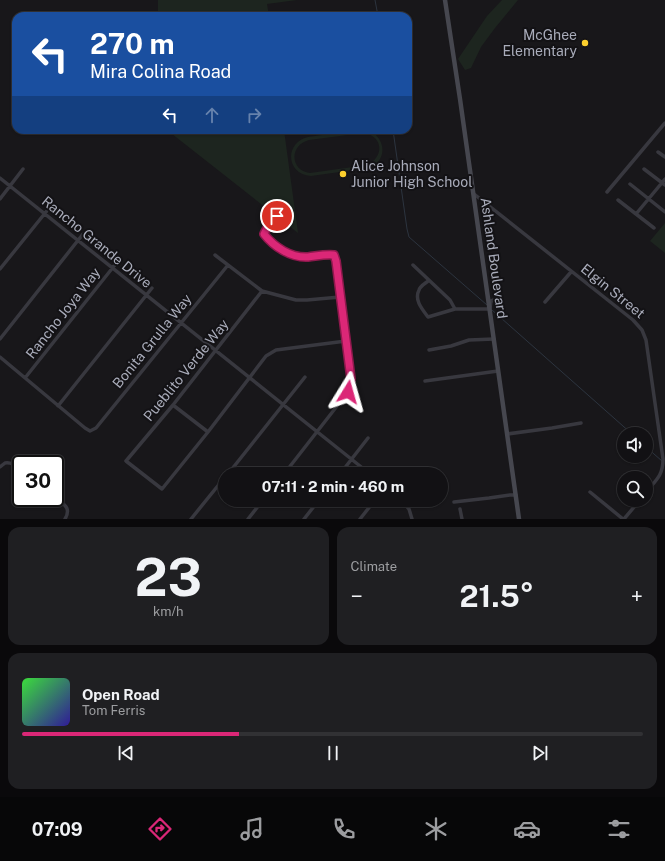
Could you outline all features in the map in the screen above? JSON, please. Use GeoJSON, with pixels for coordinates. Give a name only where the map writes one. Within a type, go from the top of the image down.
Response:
{"type":"FeatureCollection","features":[{"type":"Feature","properties":{"kind":"street","name":"Ashland Boulevard"},"geometry":{"type":"LineString","coordinates":[[445,0],[474,194],[519,519]]}},
{"type":"Feature","properties":{"kind":"street"},"geometry":{"type":"LineString","coordinates":[[607,192],[665,123]]}},
{"type":"Feature","properties":{"kind":"street"},"geometry":{"type":"LineString","coordinates":[[658,152],[665,157]]}},
{"type":"Feature","properties":{"kind":"street"},"geometry":{"type":"LineString","coordinates":[[644,168],[664,184]]}},
{"type":"Feature","properties":{"kind":"street"},"geometry":{"type":"LineString","coordinates":[[0,199],[23,169]]}},
{"type":"Feature","properties":{"kind":"street","name":"Rancho Grande Drive"},"geometry":{"type":"LineString","coordinates":[[0,178],[362,467]]}},
{"type":"Feature","properties":{"kind":"street"},"geometry":{"type":"LineString","coordinates":[[636,214],[664,184],[665,179]]}},
{"type":"Feature","properties":{"kind":"street"},"geometry":{"type":"LineString","coordinates":[[630,184],[665,212]]}},
{"type":"Feature","properties":{"kind":"street","name":"Elgin Street"},"geometry":{"type":"LineString","coordinates":[[474,194],[633,320],[644,335],[646,340],[663,459],[662,472],[653,483]]}},
{"type":"Feature","properties":{"kind":"street"},"geometry":{"type":"LineString","coordinates":[[618,200],[654,228]]}},
{"type":"Feature","properties":{"kind":"street"},"geometry":{"type":"LineString","coordinates":[[0,269],[50,206]]}},
{"type":"Feature","properties":{"kind":"street"},"geometry":{"type":"LineString","coordinates":[[277,216],[264,234],[280,248],[295,256],[308,257],[326,254],[334,255],[351,379],[348,392],[290,467]]}},
{"type":"Feature","properties":{"kind":"street"},"geometry":{"type":"LineString","coordinates":[[0,339],[84,234]]}},
{"type":"Feature","properties":{"kind":"street"},"geometry":{"type":"LineString","coordinates":[[215,255],[262,291],[296,300],[340,296]]}},
{"type":"Feature","properties":{"kind":"street","name":"Rancho Joya Way"},"geometry":{"type":"LineString","coordinates":[[25,378],[118,261]]}},
{"type":"Feature","properties":{"kind":"street","name":"Bonita Grulla Way"},"geometry":{"type":"LineString","coordinates":[[58,406],[90,431],[96,428],[228,265]]}},
{"type":"Feature","properties":{"kind":"street"},"geometry":{"type":"LineString","coordinates":[[413,266],[450,300],[454,308]]}},
{"type":"Feature","properties":{"kind":"street"},"geometry":{"type":"LineString","coordinates":[[545,302],[571,272]]}},
{"type":"Feature","properties":{"kind":"street"},"geometry":{"type":"LineString","coordinates":[[428,281],[419,289],[417,300],[428,317],[454,308],[487,309],[490,308],[491,301],[499,298]]}},
{"type":"Feature","properties":{"kind":"street"},"geometry":{"type":"LineString","coordinates":[[0,357],[58,406],[152,288]]}},
{"type":"Feature","properties":{"kind":"street","name":"Pueblito Verde Way"},"geometry":{"type":"LineString","coordinates":[[208,432],[162,489],[126,461],[216,351],[262,291]]}},
{"type":"Feature","properties":{"kind":"street"},"geometry":{"type":"LineString","coordinates":[[429,350],[451,346],[469,340],[494,339]]}},
{"type":"Feature","properties":{"kind":"street"},"geometry":{"type":"LineString","coordinates":[[173,404],[208,432],[249,377],[270,352],[346,341]]}},
{"type":"Feature","properties":{"kind":"street"},"geometry":{"type":"LineString","coordinates":[[425,381],[498,371]]}},
{"type":"Feature","properties":{"kind":"street"},"geometry":{"type":"LineString","coordinates":[[234,467],[305,377]]}},
{"type":"Feature","properties":{"kind":"street"},"geometry":{"type":"LineString","coordinates":[[507,434],[581,423]]}},
{"type":"Feature","properties":{"kind":"street"},"geometry":{"type":"LineString","coordinates":[[346,467],[368,438]]}},
{"type":"Feature","properties":{"kind":"street"},"geometry":{"type":"LineString","coordinates":[[0,467],[5,462],[12,464]]}},
{"type":"Feature","properties":{"kind":"street"},"geometry":{"type":"LineString","coordinates":[[191,519],[218,486]]}},
{"type":"Feature","properties":{"kind":"street"},"geometry":{"type":"LineString","coordinates":[[590,492],[624,519],[634,507]]}},
{"type":"Feature","properties":{"kind":"street"},"geometry":{"type":"LineString","coordinates":[[454,502],[516,495]]}},
{"type":"Feature","properties":{"kind":"street"},"geometry":{"type":"LineString","coordinates":[[64,505],[68,510],[68,514],[65,519]]}},
{"type":"Feature","properties":{"kind":"street"},"geometry":{"type":"LineString","coordinates":[[248,519],[257,507]]}},
{"type":"Feature","properties":{"kind":"street"},"geometry":{"type":"LineString","coordinates":[[304,519],[313,507]]}},
{"type":"Feature","properties":{"kind":"street"},"geometry":{"type":"LineString","coordinates":[[360,519],[369,507]]}},
{"type":"Feature","properties":{"kind":"street"},"geometry":{"type":"LineString","coordinates":[[407,507],[412,519]]}},
{"type":"Feature","properties":{"kind":"street"},"geometry":{"type":"LineString","coordinates":[[460,509],[462,519]]}},
{"type":"Feature","properties":{"kind":"shaded area"},"geometry":{"type":"Polygon","coordinates":[[[158,0],[297,0],[267,4],[268,12],[158,12],[158,0]]]}},
{"type":"Feature","properties":{"kind":"shaded area"},"geometry":{"type":"Polygon","coordinates":[[[502,0],[518,0],[481,47],[471,68],[465,70],[458,59],[487,16],[502,0]]]}},
{"type":"Feature","properties":{"kind":"shaded area"},"geometry":{"type":"Polygon","coordinates":[[[172,134],[285,134],[298,233],[172,134]]]}},
{"type":"Feature","properties":{"kind":"shaded area"},"geometry":{"type":"Polygon","coordinates":[[[329,134],[355,134],[309,140],[302,143],[295,152],[294,158],[299,168],[310,173],[367,165],[373,161],[379,152],[378,142],[375,138],[366,134],[374,134],[377,136],[382,146],[382,152],[378,161],[368,168],[311,176],[303,174],[297,170],[291,158],[295,145],[300,140],[308,137],[329,134]]]}},
{"type":"Feature","properties":{"kind":"shaded area"},"geometry":{"type":"Polygon","coordinates":[[[665,223],[665,253],[650,241],[665,223]]]}},
{"type":"Feature","properties":{"kind":"waterway"},"geometry":{"type":"LineString","coordinates":[[375,0],[377,12]]}},
{"type":"Feature","properties":{"kind":"waterway"},"geometry":{"type":"LineString","coordinates":[[394,134],[409,237],[487,305]]}},
{"type":"Feature","properties":{"kind":"waterway"},"geometry":{"type":"LineString","coordinates":[[492,310],[624,427]]}},
{"type":"Feature","properties":{"kind":"waterway"},"geometry":{"type":"LineString","coordinates":[[653,453],[662,461]]}},
{"type":"Feature","properties":{"kind":"place","name":"McGhee Elementary"},"geometry":{"type":"Point","coordinates":[585,43]}},
{"type":"Feature","properties":{"kind":"place","name":"Alice Johnson Junior High School"},"geometry":{"type":"Point","coordinates":[343,174]}},
{"type":"Feature","properties":{"kind":"route"},"geometry":{"type":"LineString","coordinates":[[277,216],[264,234],[280,248],[295,256],[308,257],[326,254],[334,255],[351,379],[348,392]]}}]}
